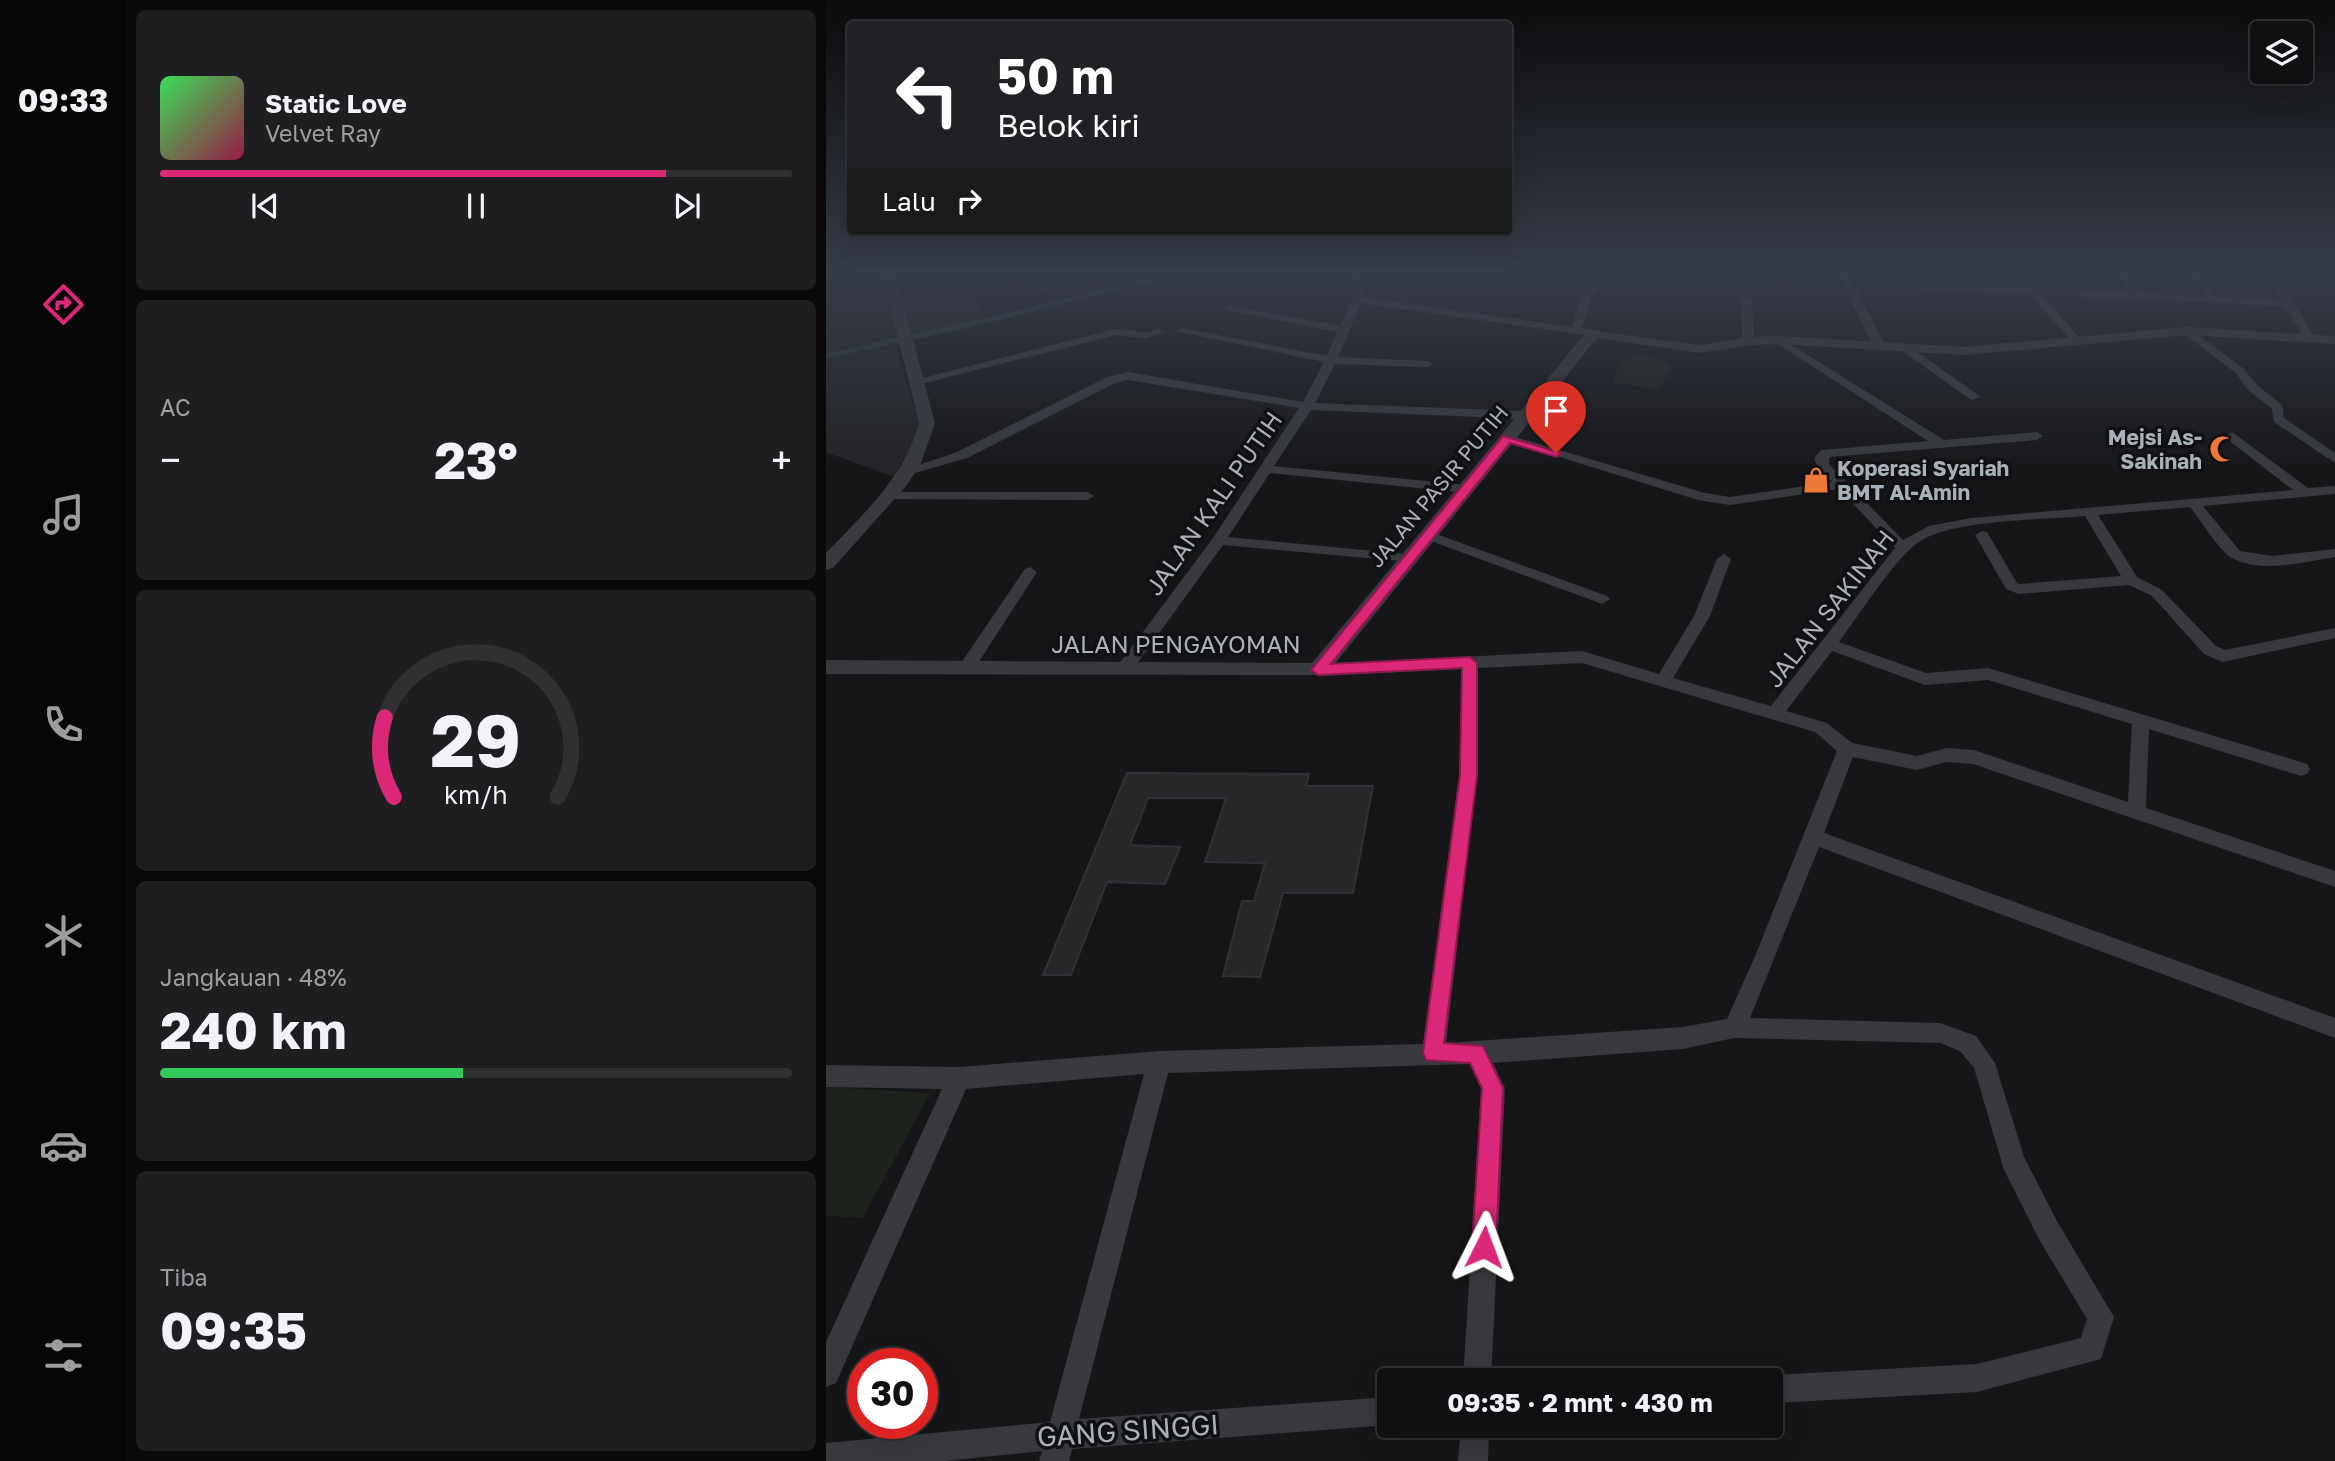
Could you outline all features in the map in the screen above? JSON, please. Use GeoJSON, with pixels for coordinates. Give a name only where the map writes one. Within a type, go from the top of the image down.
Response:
{"type":"FeatureCollection","features":[{"type":"Feature","properties":{"kind":"street"},"geometry":{"type":"LineString","coordinates":[[917,381],[1082,340]]}},
{"type":"Feature","properties":{"kind":"street"},"geometry":{"type":"LineString","coordinates":[[1228,340],[1331,360],[1428,364]]}},
{"type":"Feature","properties":{"kind":"street","name":"JALAN KALI PUTIH"},"geometry":{"type":"LineString","coordinates":[[1125,668],[1269,469],[1307,406],[1339,340]]}},
{"type":"Feature","properties":{"kind":"street","name":"JALAN PASIR PUTIH"},"geometry":{"type":"LineString","coordinates":[[1318,670],[1526,415],[1579,340]]}},
{"type":"Feature","properties":{"kind":"street"},"geometry":{"type":"LineString","coordinates":[[1644,340],[1700,349],[1748,341],[1773,340]]}},
{"type":"Feature","properties":{"kind":"street"},"geometry":{"type":"LineString","coordinates":[[1779,340],[1940,443]]}},
{"type":"Feature","properties":{"kind":"street"},"geometry":{"type":"LineString","coordinates":[[1783,340],[1964,351],[2074,340]]}},
{"type":"Feature","properties":{"kind":"street"},"geometry":{"type":"LineString","coordinates":[[1877,340],[1879,345]]}},
{"type":"Feature","properties":{"kind":"street"},"geometry":{"type":"LineString","coordinates":[[2199,340],[2240,372],[2252,387],[2278,408],[2278,419],[2335,459]]}},
{"type":"Feature","properties":{"kind":"street"},"geometry":{"type":"LineString","coordinates":[[826,564],[888,496],[908,471],[924,443],[927,423],[908,342]]}},
{"type":"Feature","properties":{"kind":"street"},"geometry":{"type":"LineString","coordinates":[[1905,348],[1975,397]]}},
{"type":"Feature","properties":{"kind":"street"},"geometry":{"type":"LineString","coordinates":[[908,471],[962,455],[1111,380],[1128,376],[1307,406],[1526,415]]}},
{"type":"Feature","properties":{"kind":"street"},"geometry":{"type":"LineString","coordinates":[[1903,548],[1823,465],[1821,458],[1826,453],[2037,436]]}},
{"type":"Feature","properties":{"kind":"street"},"geometry":{"type":"LineString","coordinates":[[2232,436],[2307,494]]}},
{"type":"Feature","properties":{"kind":"street"},"geometry":{"type":"LineString","coordinates":[[1507,439],[1703,497],[1730,501],[1840,485]]}},
{"type":"Feature","properties":{"kind":"street"},"geometry":{"type":"LineString","coordinates":[[1269,469],[1467,489]]}},
{"type":"Feature","properties":{"kind":"street","name":"JALAN SAKINAH"},"geometry":{"type":"LineString","coordinates":[[1776,712],[1903,548],[1915,535],[1928,528],[2335,490]]}},
{"type":"Feature","properties":{"kind":"street"},"geometry":{"type":"LineString","coordinates":[[888,496],[1087,496]]}},
{"type":"Feature","properties":{"kind":"street"},"geometry":{"type":"LineString","coordinates":[[2193,502],[2235,554],[2245,559],[2259,562],[2335,553]]}},
{"type":"Feature","properties":{"kind":"street"},"geometry":{"type":"LineString","coordinates":[[2088,511],[2131,579],[2157,593],[2210,650],[2223,656],[2335,633]]}},
{"type":"Feature","properties":{"kind":"street"},"geometry":{"type":"LineString","coordinates":[[1428,535],[1602,599]]}},
{"type":"Feature","properties":{"kind":"street"},"geometry":{"type":"LineString","coordinates":[[1982,535],[2011,586],[2019,589],[2131,579]]}},
{"type":"Feature","properties":{"kind":"street"},"geometry":{"type":"LineString","coordinates":[[1219,540],[1406,559]]}},
{"type":"Feature","properties":{"kind":"street"},"geometry":{"type":"LineString","coordinates":[[1662,682],[1702,616],[1724,559]]}},
{"type":"Feature","properties":{"kind":"street"},"geometry":{"type":"LineString","coordinates":[[965,670],[1030,572]]}},
{"type":"Feature","properties":{"kind":"street"},"geometry":{"type":"LineString","coordinates":[[1828,643],[1925,679],[1988,674],[2301,769]]}},
{"type":"Feature","properties":{"kind":"street","name":"JALAN PENGAYOMAN"},"geometry":{"type":"LineString","coordinates":[[826,667],[965,670],[1318,670],[1582,657],[1821,727],[1847,749]]}},
{"type":"Feature","properties":{"kind":"street"},"geometry":{"type":"LineString","coordinates":[[1433,1053],[1468,775],[1470,663]]}},
{"type":"Feature","properties":{"kind":"street"},"geometry":{"type":"LineString","coordinates":[[2137,810],[2141,721]]}},
{"type":"Feature","properties":{"kind":"street"},"geometry":{"type":"LineString","coordinates":[[1734,1028],[1814,837],[1847,749],[1917,763],[1946,755],[1974,757],[2335,879]]}},
{"type":"Feature","properties":{"kind":"street"},"geometry":{"type":"LineString","coordinates":[[1814,837],[2335,1028]]}},
{"type":"Feature","properties":{"kind":"street"},"geometry":{"type":"LineString","coordinates":[[826,1076],[960,1078],[1159,1062],[1476,1053],[1684,1038],[1734,1028],[1940,1033],[1968,1043],[1984,1063],[2013,1161],[2049,1232],[2101,1317],[2091,1349],[1977,1378],[1783,1388]]}},
{"type":"Feature","properties":{"kind":"street"},"geometry":{"type":"LineString","coordinates":[[1476,1053],[1493,1088],[1478,1368]]}},
{"type":"Feature","properties":{"kind":"street"},"geometry":{"type":"LineString","coordinates":[[1058,1448],[1159,1062]]}},
{"type":"Feature","properties":{"kind":"street"},"geometry":{"type":"LineString","coordinates":[[826,1373],[960,1078]]}},
{"type":"Feature","properties":{"kind":"street","name":"GANG SINGGI"},"geometry":{"type":"LineString","coordinates":[[826,1458],[1058,1448],[1377,1412]]}},
{"type":"Feature","properties":{"kind":"street"},"geometry":{"type":"LineString","coordinates":[[1473,1461],[1474,1438]]}},
{"type":"Feature","properties":{"kind":"shaded area"},"geometry":{"type":"Polygon","coordinates":[[[826,340],[916,340],[895,345],[921,428],[894,477],[826,452],[826,340]]]}},
{"type":"Feature","properties":{"kind":"shaded area"},"geometry":{"type":"Polygon","coordinates":[[[1638,355],[1660,359],[1671,368],[1659,390],[1613,383],[1620,362],[1638,355]]]}},
{"type":"Feature","properties":{"kind":"shaded area"},"geometry":{"type":"Polygon","coordinates":[[[826,1087],[930,1093],[863,1218],[826,1216],[826,1087]]]}},
{"type":"Feature","properties":{"kind":"building"},"geometry":{"type":"Polygon","coordinates":[[[1127,773],[1309,774],[1306,786],[1373,786],[1353,893],[1283,893],[1260,977],[1223,976],[1242,901],[1254,901],[1265,863],[1205,862],[1226,798],[1148,798],[1130,845],[1180,847],[1165,884],[1107,882],[1071,975],[1043,975],[1127,773]]]}},
{"type":"Feature","properties":{"kind":"waterway"},"geometry":{"type":"LineString","coordinates":[[826,356],[897,340]]}},
{"type":"Feature","properties":{"kind":"place","name":"Mejsi As- Sakinah"},"geometry":{"type":"Point","coordinates":[2223,449]}},
{"type":"Feature","properties":{"kind":"place","name":"Koperasi Syariah BMT Al-Amin"},"geometry":{"type":"Point","coordinates":[1816,480]}},
{"type":"Feature","properties":{"kind":"route"},"geometry":{"type":"LineString","coordinates":[[1484,1247],[1493,1088],[1476,1053],[1433,1053],[1468,775],[1470,663],[1318,670],[1406,559],[1507,439],[1556,453]]}}]}
